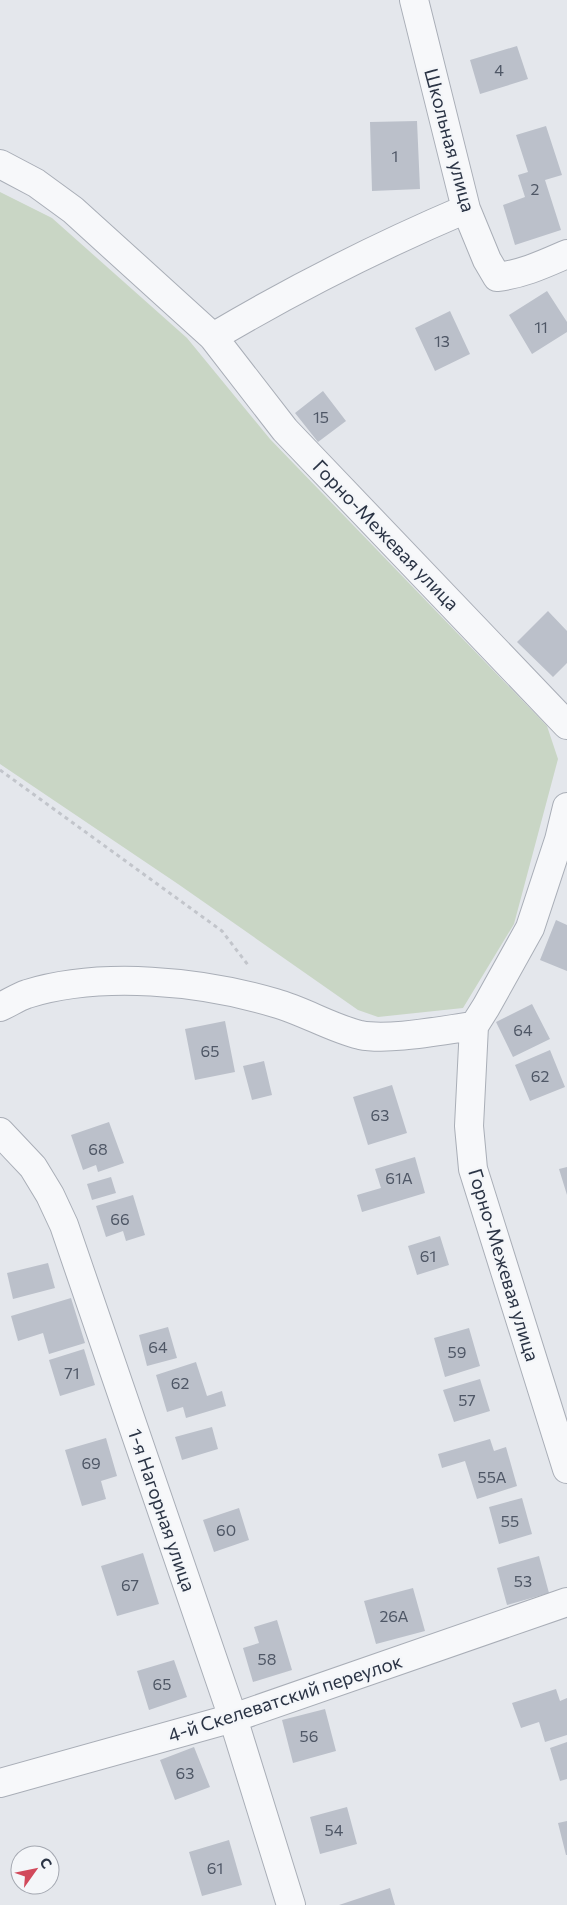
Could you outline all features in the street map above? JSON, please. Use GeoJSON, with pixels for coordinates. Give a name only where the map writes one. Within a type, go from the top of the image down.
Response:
{"type":"FeatureCollection","features":[{"type":"Feature","properties":{"kind":"street","name":"Школьная улица"},"geometry":{"type":"LineString","coordinates":[[414,0],[466,209],[487,260],[497,276],[514,275],[567,254]]}},
{"type":"Feature","properties":{"kind":"street","name":"Горно-Межевая улица"},"geometry":{"type":"LineString","coordinates":[[0,164],[36,183],[73,210],[213,337],[285,430],[567,725]]}},
{"type":"Feature","properties":{"kind":"street"},"geometry":{"type":"LineString","coordinates":[[213,337],[276,301],[423,227],[466,209]]}},
{"type":"Feature","properties":{"kind":"street","name":"Горно-Межевая улица"},"geometry":{"type":"LineString","coordinates":[[567,807],[559,840],[530,928],[474,1026],[469,1126],[473,1169],[567,1469]]}},
{"type":"Feature","properties":{"kind":"street"},"geometry":{"type":"LineString","coordinates":[[0,1007],[26,994],[63,986],[99,981],[146,982],[206,987],[276,1003],[361,1035],[387,1036],[474,1026]]}},
{"type":"Feature","properties":{"kind":"street","name":"1-я Нагорная улица"},"geometry":{"type":"LineString","coordinates":[[2,1135],[33,1167],[50,1195],[64,1226],[233,1718],[291,1905]]}},
{"type":"Feature","properties":{"kind":"street","name":"4-й Скелеватский переулок"},"geometry":{"type":"LineString","coordinates":[[0,1784],[233,1718],[567,1602]]}},
{"type":"Feature","properties":{"kind":"path"},"geometry":{"type":"LineString","coordinates":[[0,770],[222,931],[276,1003]]}},
{"type":"Feature","properties":{"kind":"green space"},"geometry":{"type":"Polygon","coordinates":[[[0,192],[52,218],[187,338],[270,439],[547,726],[558,759],[514,924],[463,1008],[378,1017],[358,1010],[178,884],[0,764],[0,192]]]}},
{"type":"Feature","properties":{"kind":"building"},"geometry":{"type":"Polygon","coordinates":[[[517,46],[528,79],[480,94],[470,60],[517,46]]]}},
{"type":"Feature","properties":{"kind":"building"},"geometry":{"type":"Polygon","coordinates":[[[417,121],[420,189],[372,191],[370,122],[417,121]]]}},
{"type":"Feature","properties":{"kind":"building"},"geometry":{"type":"Polygon","coordinates":[[[546,126],[562,175],[545,180],[561,230],[515,245],[503,205],[525,197],[518,175],[528,172],[516,135],[546,126]]]}},
{"type":"Feature","properties":{"kind":"building"},"geometry":{"type":"Polygon","coordinates":[[[547,291],[567,322],[567,332],[532,354],[509,315],[547,291]]]}},
{"type":"Feature","properties":{"kind":"building"},"geometry":{"type":"Polygon","coordinates":[[[450,311],[470,354],[435,371],[415,328],[450,311]]]}},
{"type":"Feature","properties":{"kind":"building"},"geometry":{"type":"Polygon","coordinates":[[[323,391],[346,421],[318,442],[295,413],[323,391]]]}},
{"type":"Feature","properties":{"kind":"building"},"geometry":{"type":"Polygon","coordinates":[[[548,611],[567,631],[567,663],[553,677],[517,642],[548,611]]]}},
{"type":"Feature","properties":{"kind":"building"},"geometry":{"type":"Polygon","coordinates":[[[556,920],[567,925],[567,971],[540,960],[556,920]]]}},
{"type":"Feature","properties":{"kind":"building"},"geometry":{"type":"Polygon","coordinates":[[[532,1004],[550,1039],[513,1057],[496,1022],[532,1004]]]}},
{"type":"Feature","properties":{"kind":"building"},"geometry":{"type":"Polygon","coordinates":[[[225,1021],[235,1072],[195,1080],[185,1029],[225,1021]]]}},
{"type":"Feature","properties":{"kind":"building"},"geometry":{"type":"Polygon","coordinates":[[[550,1050],[565,1087],[530,1101],[515,1065],[550,1050]]]}},
{"type":"Feature","properties":{"kind":"building"},"geometry":{"type":"Polygon","coordinates":[[[264,1061],[272,1095],[252,1100],[243,1066],[264,1061]]]}},
{"type":"Feature","properties":{"kind":"building"},"geometry":{"type":"Polygon","coordinates":[[[392,1085],[407,1133],[368,1145],[353,1097],[392,1085]]]}},
{"type":"Feature","properties":{"kind":"building"},"geometry":{"type":"Polygon","coordinates":[[[109,1122],[124,1163],[98,1172],[96,1165],[83,1170],[71,1135],[109,1122]]]}},
{"type":"Feature","properties":{"kind":"building"},"geometry":{"type":"Polygon","coordinates":[[[415,1157],[425,1193],[362,1212],[357,1195],[381,1188],[375,1169],[415,1157]]]}},
{"type":"Feature","properties":{"kind":"building"},"geometry":{"type":"Polygon","coordinates":[[[567,1167],[567,1195],[559,1169],[567,1167]]]}},
{"type":"Feature","properties":{"kind":"building"},"geometry":{"type":"Polygon","coordinates":[[[111,1177],[116,1193],[92,1200],[87,1184],[111,1177]]]}},
{"type":"Feature","properties":{"kind":"building"},"geometry":{"type":"Polygon","coordinates":[[[133,1195],[145,1235],[126,1241],[123,1231],[106,1237],[96,1206],[133,1195]]]}},
{"type":"Feature","properties":{"kind":"building"},"geometry":{"type":"Polygon","coordinates":[[[440,1236],[449,1265],[417,1275],[408,1246],[440,1236]]]}},
{"type":"Feature","properties":{"kind":"building"},"geometry":{"type":"Polygon","coordinates":[[[48,1263],[55,1288],[13,1299],[7,1273],[48,1263]]]}},
{"type":"Feature","properties":{"kind":"building"},"geometry":{"type":"Polygon","coordinates":[[[71,1298],[85,1343],[49,1354],[43,1333],[18,1341],[11,1316],[71,1298]]]}},
{"type":"Feature","properties":{"kind":"building"},"geometry":{"type":"Polygon","coordinates":[[[168,1327],[177,1358],[147,1366],[139,1335],[168,1327]]]}},
{"type":"Feature","properties":{"kind":"building"},"geometry":{"type":"Polygon","coordinates":[[[469,1328],[480,1366],[445,1377],[434,1338],[469,1328]]]}},
{"type":"Feature","properties":{"kind":"building"},"geometry":{"type":"Polygon","coordinates":[[[84,1349],[95,1385],[60,1396],[49,1360],[84,1349]]]}},
{"type":"Feature","properties":{"kind":"building"},"geometry":{"type":"Polygon","coordinates":[[[196,1362],[207,1396],[222,1391],[226,1406],[186,1418],[183,1407],[167,1412],[156,1375],[196,1362]]]}},
{"type":"Feature","properties":{"kind":"building"},"geometry":{"type":"Polygon","coordinates":[[[480,1379],[490,1411],[454,1422],[443,1390],[480,1379]]]}},
{"type":"Feature","properties":{"kind":"building"},"geometry":{"type":"Polygon","coordinates":[[[212,1427],[218,1449],[182,1460],[175,1437],[212,1427]]]}},
{"type":"Feature","properties":{"kind":"building"},"geometry":{"type":"Polygon","coordinates":[[[106,1438],[117,1476],[101,1481],[106,1499],[82,1506],[65,1450],[106,1438]]]}},
{"type":"Feature","properties":{"kind":"building"},"geometry":{"type":"Polygon","coordinates":[[[490,1439],[494,1451],[506,1447],[517,1486],[477,1499],[465,1461],[442,1468],[438,1454],[490,1439]]]}},
{"type":"Feature","properties":{"kind":"building"},"geometry":{"type":"Polygon","coordinates":[[[522,1498],[532,1534],[499,1544],[489,1507],[522,1498]]]}},
{"type":"Feature","properties":{"kind":"building"},"geometry":{"type":"Polygon","coordinates":[[[239,1508],[249,1540],[214,1552],[203,1520],[239,1508]]]}},
{"type":"Feature","properties":{"kind":"building"},"geometry":{"type":"Polygon","coordinates":[[[143,1553],[159,1604],[117,1616],[101,1566],[143,1553]]]}},
{"type":"Feature","properties":{"kind":"building"},"geometry":{"type":"Polygon","coordinates":[[[539,1556],[549,1593],[507,1605],[497,1568],[539,1556]]]}},
{"type":"Feature","properties":{"kind":"building"},"geometry":{"type":"Polygon","coordinates":[[[413,1588],[425,1631],[376,1644],[364,1601],[413,1588]]]}},
{"type":"Feature","properties":{"kind":"building"},"geometry":{"type":"Polygon","coordinates":[[[277,1620],[292,1670],[253,1682],[243,1648],[259,1643],[254,1627],[277,1620]]]}},
{"type":"Feature","properties":{"kind":"building"},"geometry":{"type":"Polygon","coordinates":[[[174,1660],[187,1697],[149,1710],[137,1671],[174,1660]]]}},
{"type":"Feature","properties":{"kind":"building"},"geometry":{"type":"Polygon","coordinates":[[[556,1689],[560,1701],[567,1698],[567,1735],[545,1742],[539,1722],[521,1728],[512,1703],[556,1689]]]}},
{"type":"Feature","properties":{"kind":"building"},"geometry":{"type":"Polygon","coordinates":[[[325,1709],[336,1751],[293,1763],[282,1720],[325,1709]]]}},
{"type":"Feature","properties":{"kind":"building"},"geometry":{"type":"Polygon","coordinates":[[[567,1742],[567,1779],[560,1781],[550,1748],[567,1742]]]}},
{"type":"Feature","properties":{"kind":"building"},"geometry":{"type":"Polygon","coordinates":[[[194,1747],[210,1787],[175,1800],[160,1760],[194,1747]]]}},
{"type":"Feature","properties":{"kind":"building"},"geometry":{"type":"Polygon","coordinates":[[[347,1807],[357,1844],[320,1854],[310,1817],[347,1807]]]}},
{"type":"Feature","properties":{"kind":"building"},"geometry":{"type":"Polygon","coordinates":[[[567,1821],[567,1855],[566,1855],[558,1823],[567,1821]]]}},
{"type":"Feature","properties":{"kind":"building"},"geometry":{"type":"Polygon","coordinates":[[[229,1840],[242,1885],[202,1896],[189,1852],[229,1840]]]}},
{"type":"Feature","properties":{"kind":"building"},"geometry":{"type":"Polygon","coordinates":[[[390,1888],[395,1905],[339,1905],[390,1888]]]}}]}
